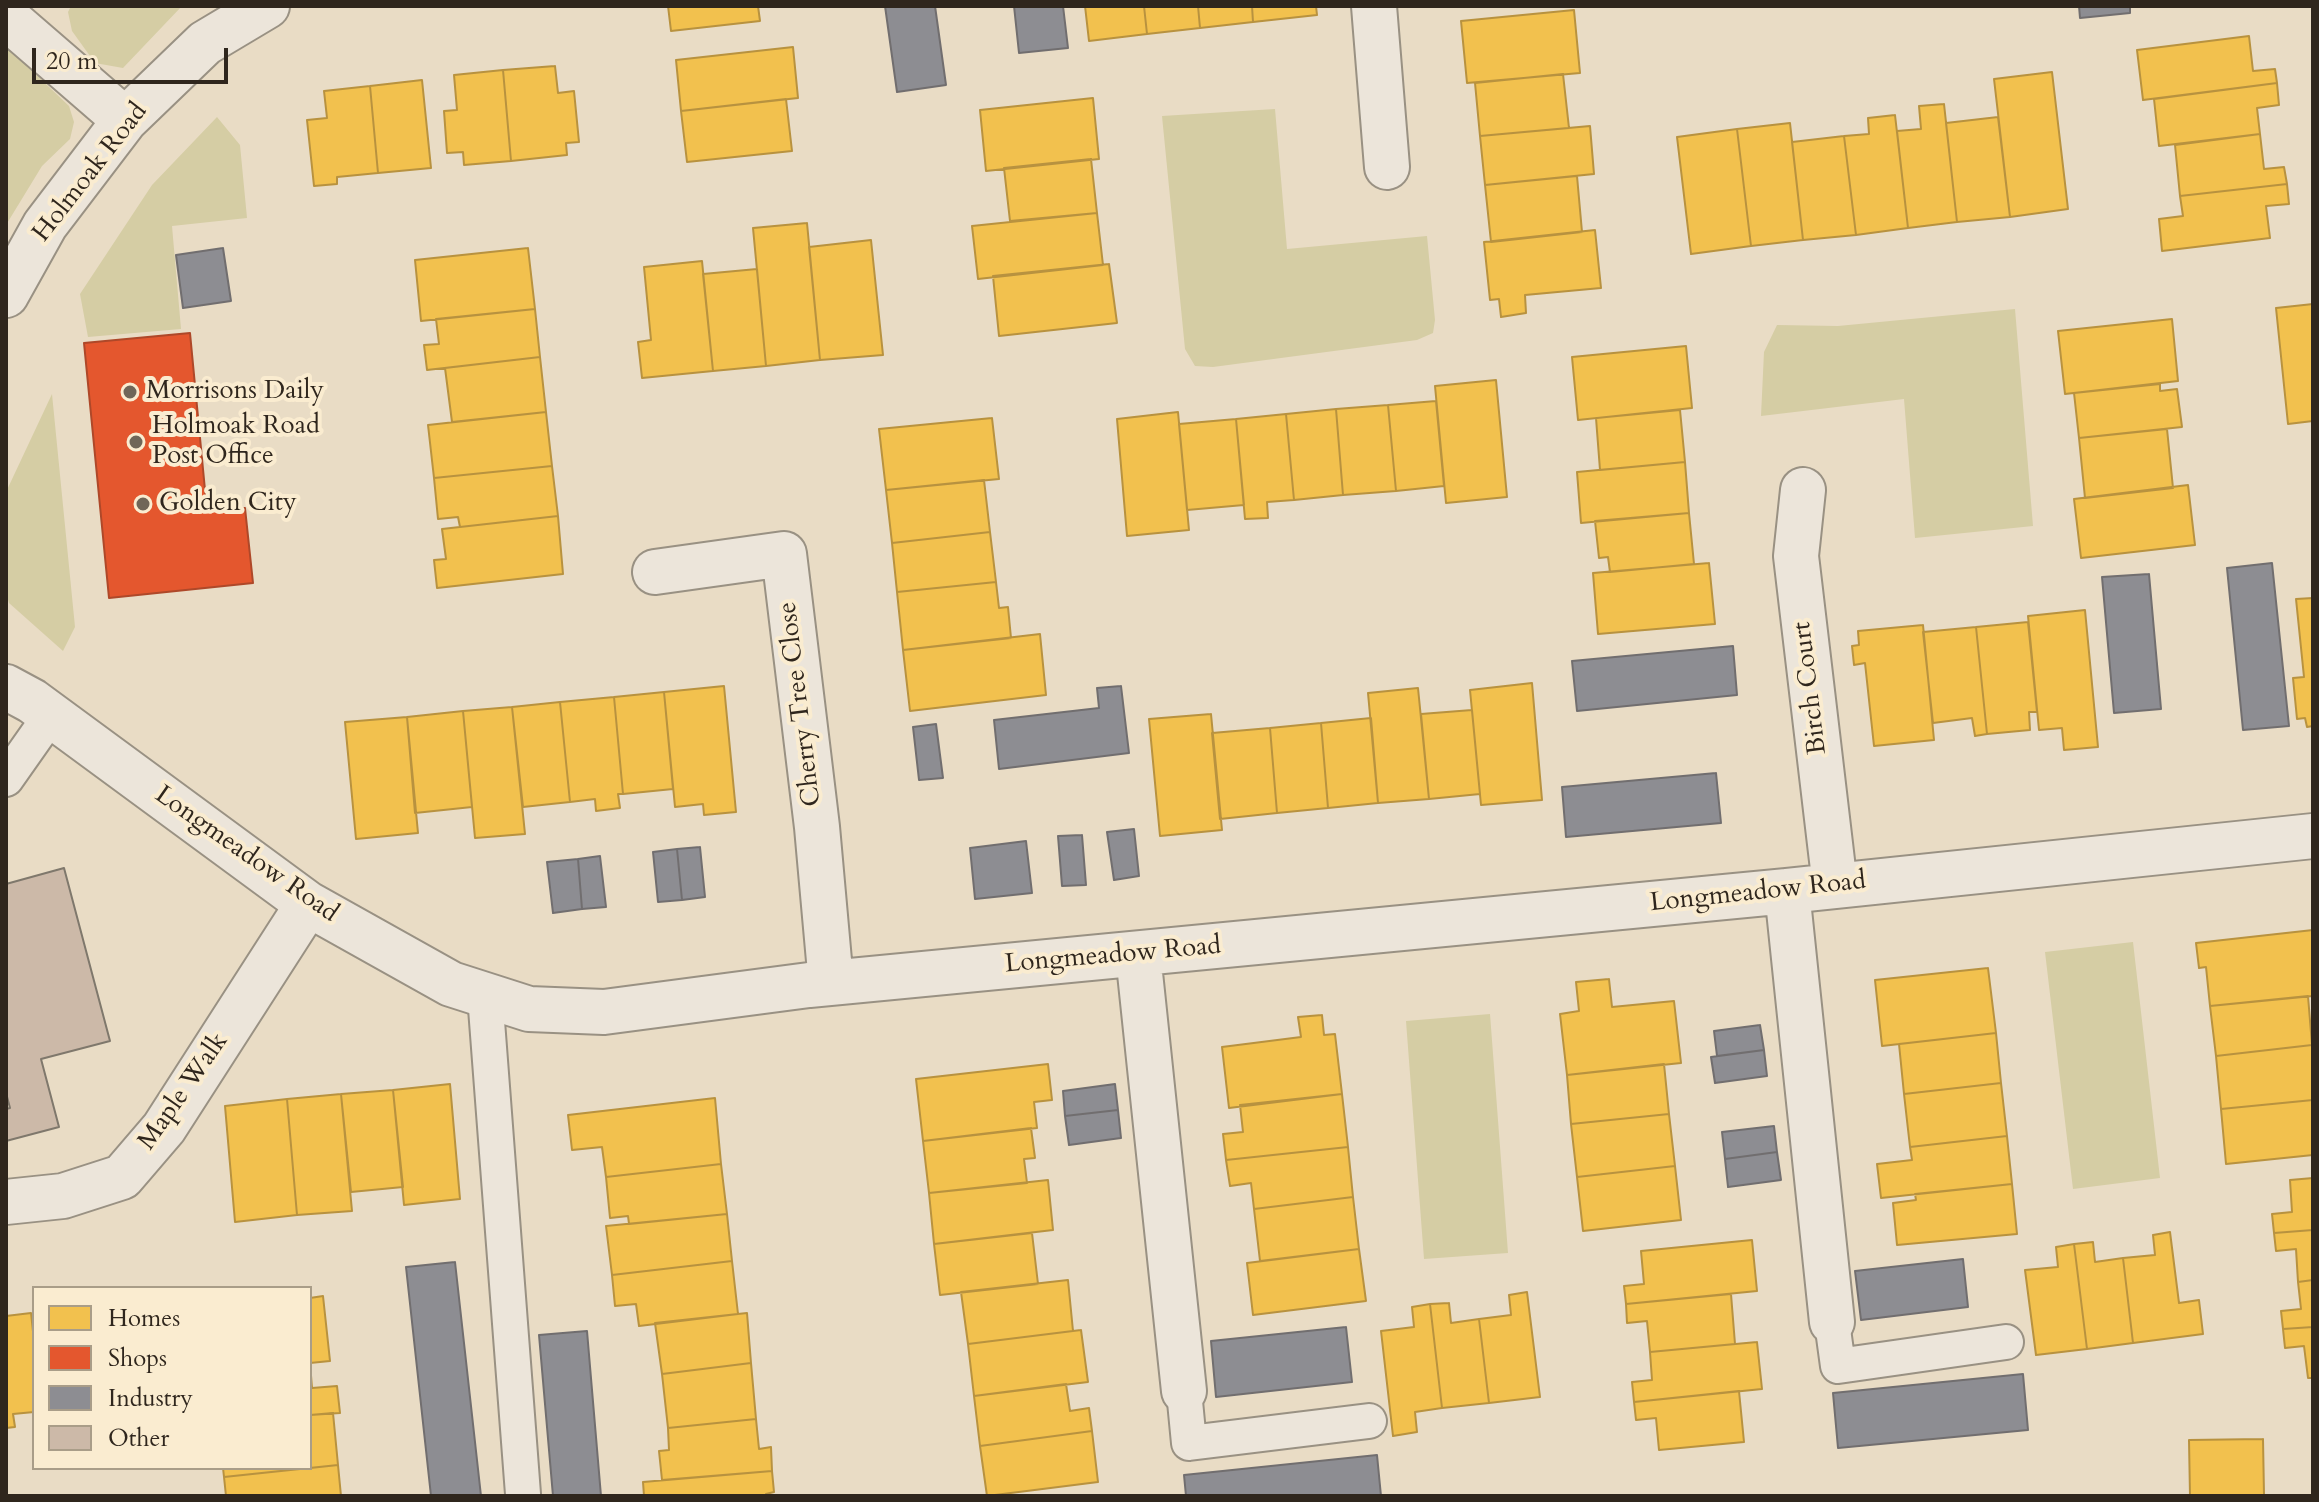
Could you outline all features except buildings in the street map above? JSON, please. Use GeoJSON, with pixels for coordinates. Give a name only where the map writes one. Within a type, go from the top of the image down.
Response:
{"type":"FeatureCollection","features":[{"type":"Feature","properties":{"kind":"street","name":"Holmoak Road"},"geometry":{"type":"LineString","coordinates":[[6,295],[45,225],[125,120],[205,43],[267,6]]}},
{"type":"Feature","properties":{"kind":"street"},"geometry":{"type":"LineString","coordinates":[[1374,6],[1387,167]]}},
{"type":"Feature","properties":{"kind":"street"},"geometry":{"type":"LineString","coordinates":[[6,17],[125,120]]}},
{"type":"Feature","properties":{"kind":"street","name":"Birch Court"},"geometry":{"type":"LineString","coordinates":[[1803,490],[1796,556],[1835,886]]}},
{"type":"Feature","properties":{"kind":"street","name":"Cherry Tree Close"},"geometry":{"type":"LineString","coordinates":[[655,572],[784,554],[817,827],[831,983]]}},
{"type":"Feature","properties":{"kind":"street","name":"Longmeadow Road"},"geometry":{"type":"LineString","coordinates":[[6,687],[32,701],[308,904],[451,984],[529,1009],[604,1012],[831,983],[1787,891],[2313,836]]}},
{"type":"Feature","properties":{"kind":"street"},"geometry":{"type":"LineString","coordinates":[[1787,891],[1832,1322]]}},
{"type":"Feature","properties":{"kind":"street","name":"Maple Walk"},"geometry":{"type":"LineString","coordinates":[[6,1202],[63,1196],[122,1177],[164,1128],[308,904]]}},
{"type":"Feature","properties":{"kind":"street"},"geometry":{"type":"LineString","coordinates":[[1138,954],[1184,1391]]}},
{"type":"Feature","properties":{"kind":"lane"},"geometry":{"type":"LineString","coordinates":[[6,779],[51,715]]}},
{"type":"Feature","properties":{"kind":"lane"},"geometry":{"type":"LineString","coordinates":[[485,995],[523,1494]]}},
{"type":"Feature","properties":{"kind":"lane"},"geometry":{"type":"LineString","coordinates":[[1832,1322],[1838,1366],[2006,1342]]}},
{"type":"Feature","properties":{"kind":"lane"},"geometry":{"type":"LineString","coordinates":[[1184,1391],[1189,1443],[1369,1421]]}},
{"type":"Feature","properties":{"kind":"shaded area"},"geometry":{"type":"Polygon","coordinates":[[[71,6],[182,6],[123,68],[95,63],[72,31],[68,12],[71,6]]]}},
{"type":"Feature","properties":{"kind":"shaded area"},"geometry":{"type":"Polygon","coordinates":[[[6,46],[69,106],[74,122],[70,139],[42,166],[6,225],[6,46]]]}},
{"type":"Feature","properties":{"kind":"shaded area"},"geometry":{"type":"Polygon","coordinates":[[[1275,109],[1287,249],[1427,236],[1435,320],[1433,333],[1417,340],[1213,367],[1195,366],[1185,349],[1162,116],[1275,109]]]}},
{"type":"Feature","properties":{"kind":"shaded area"},"geometry":{"type":"Polygon","coordinates":[[[217,117],[240,145],[247,218],[172,226],[181,329],[88,337],[80,294],[152,185],[217,117]]]}},
{"type":"Feature","properties":{"kind":"shaded area"},"geometry":{"type":"Polygon","coordinates":[[[2015,309],[2033,526],[1915,538],[1904,399],[1761,416],[1764,352],[1777,325],[1838,326],[2015,309]]]}},
{"type":"Feature","properties":{"kind":"shaded area"},"geometry":{"type":"Polygon","coordinates":[[[52,394],[75,627],[63,651],[9,603],[6,593],[6,492],[52,394]]]}},
{"type":"Feature","properties":{"kind":"shaded area"},"geometry":{"type":"Polygon","coordinates":[[[2133,942],[2160,1178],[2073,1189],[2045,952],[2133,942]]]}},
{"type":"Feature","properties":{"kind":"shaded area"},"geometry":{"type":"Polygon","coordinates":[[[1490,1014],[1508,1253],[1424,1259],[1406,1021],[1490,1014]]]}},
{"type":"Feature","properties":{"kind":"place","name":"Morrisons Daily"},"geometry":{"type":"Point","coordinates":[130,392]}},
{"type":"Feature","properties":{"kind":"place","name":"Holmoak Road Post Office"},"geometry":{"type":"Point","coordinates":[136,442]}},
{"type":"Feature","properties":{"kind":"place","name":"Golden City"},"geometry":{"type":"Point","coordinates":[143,504]}}]}
